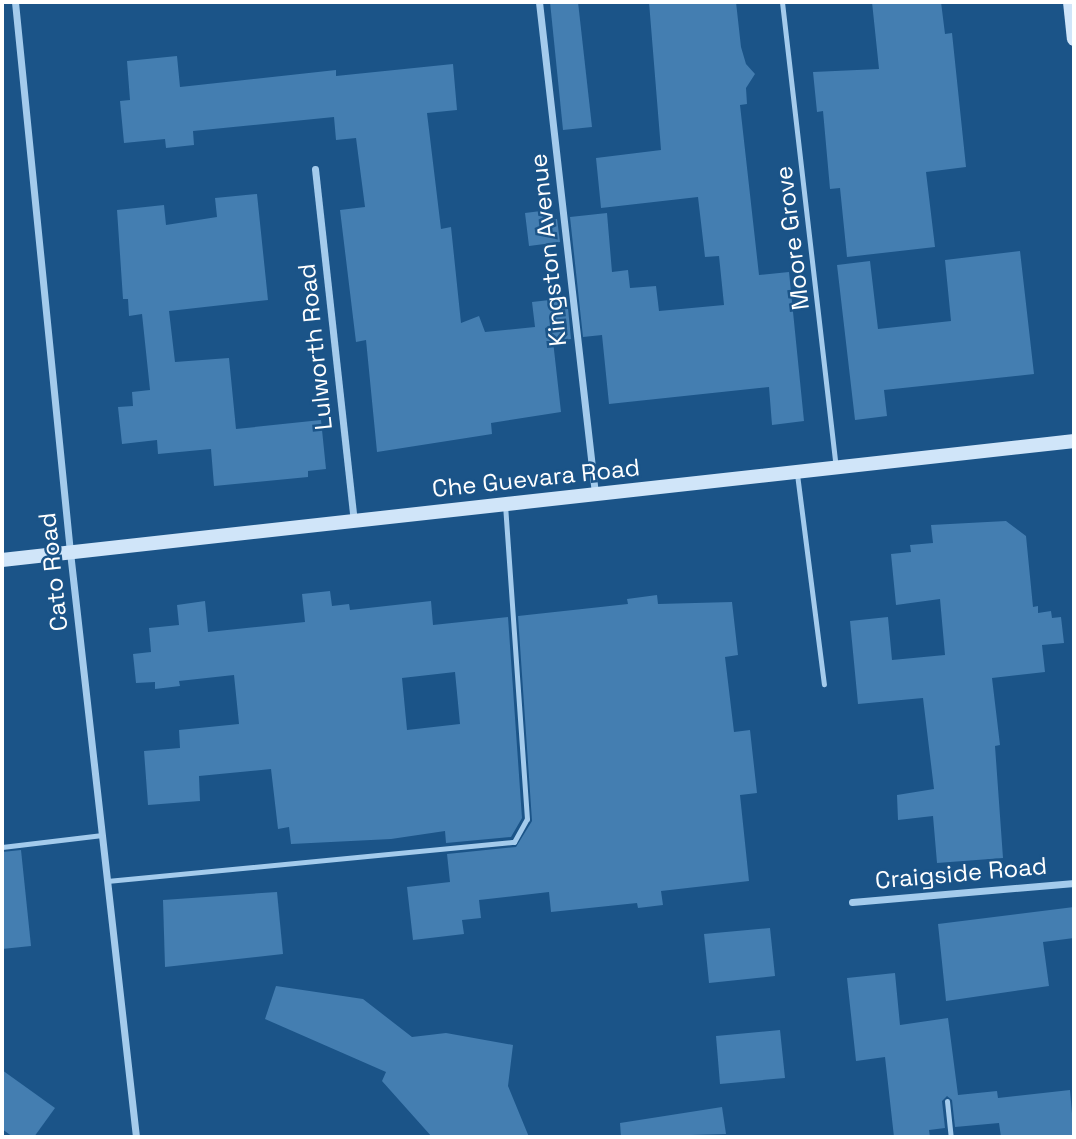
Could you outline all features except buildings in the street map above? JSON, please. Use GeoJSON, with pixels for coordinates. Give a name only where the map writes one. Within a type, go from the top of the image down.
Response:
{"type":"FeatureCollection","features":[{"type":"Feature","properties":{"kind":"street","name":"Cato Road"},"geometry":{"type":"LineString","coordinates":[[15,2],[70,552],[136,1137]]}},
{"type":"Feature","properties":{"kind":"street","name":"Kingston Avenue"},"geometry":{"type":"LineString","coordinates":[[539,2],[595,494]]}},
{"type":"Feature","properties":{"kind":"street"},"geometry":{"type":"LineString","coordinates":[[1070,2],[1074,39]]}},
{"type":"Feature","properties":{"kind":"street","name":"Lulworth Road"},"geometry":{"type":"LineString","coordinates":[[315,169],[354,520]]}},
{"type":"Feature","properties":{"kind":"street","name":"Che Guevara Road"},"geometry":{"type":"LineString","coordinates":[[2,560],[836,470],[1074,441]]}},
{"type":"Feature","properties":{"kind":"street","name":"Craigside Road"},"geometry":{"type":"LineString","coordinates":[[852,902],[1074,883]]}},
{"type":"Feature","properties":{"kind":"lane","name":"Moore Grove"},"geometry":{"type":"LineString","coordinates":[[782,2],[836,470]]}},
{"type":"Feature","properties":{"kind":"lane"},"geometry":{"type":"LineString","coordinates":[[797,474],[824,684]]}},
{"type":"Feature","properties":{"kind":"lane"},"geometry":{"type":"LineString","coordinates":[[107,881],[514,842],[527,819],[526,779],[505,504]]}},
{"type":"Feature","properties":{"kind":"lane"},"geometry":{"type":"LineString","coordinates":[[2,847],[102,835]]}},
{"type":"Feature","properties":{"kind":"lane"},"geometry":{"type":"LineString","coordinates":[[947,1101],[951,1137]]}}]}
